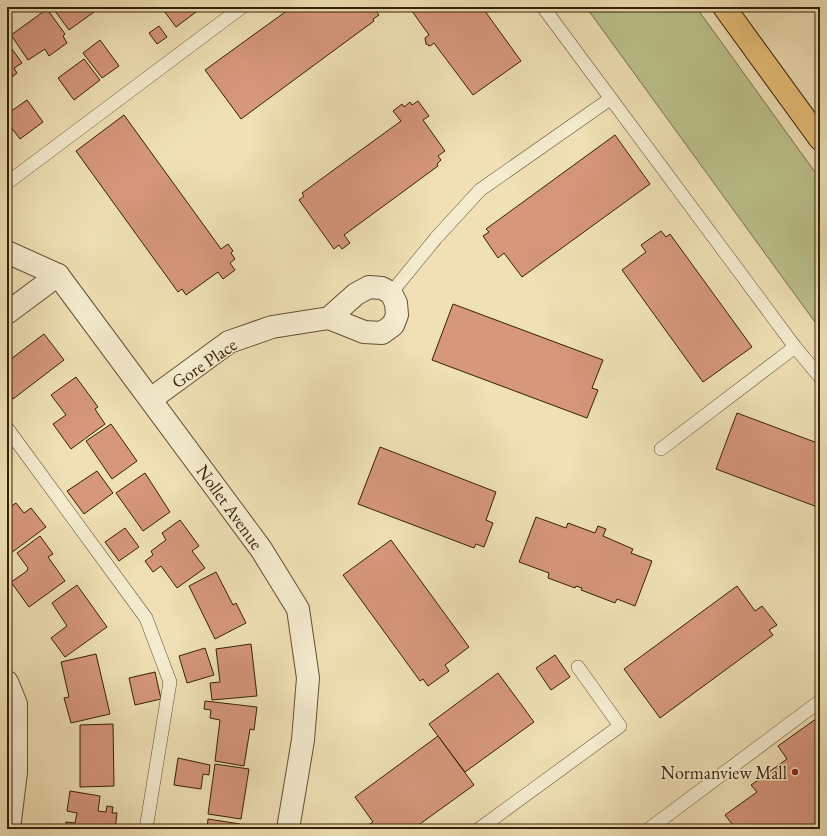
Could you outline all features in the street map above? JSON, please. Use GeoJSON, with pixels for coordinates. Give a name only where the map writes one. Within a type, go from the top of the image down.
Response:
{"type":"FeatureCollection","features":[{"type":"Feature","properties":{"kind":"main road"},"geometry":{"type":"LineString","coordinates":[[724,7],[820,139]]}},
{"type":"Feature","properties":{"kind":"street"},"geometry":{"type":"LineString","coordinates":[[7,252],[58,274],[7,313]]}},
{"type":"Feature","properties":{"kind":"street","name":"Nollet Avenue"},"geometry":{"type":"LineString","coordinates":[[58,274],[261,548],[298,609],[308,678],[303,740],[288,829]]}},
{"type":"Feature","properties":{"kind":"street"},"geometry":{"type":"LineString","coordinates":[[369,286],[382,288],[391,293],[396,303],[397,314],[393,325],[382,333],[364,332],[330,318],[356,294],[369,286]]}},
{"type":"Feature","properties":{"kind":"street","name":"Gore Place"},"geometry":{"type":"LineString","coordinates":[[151,399],[229,342],[272,327],[330,318]]}},
{"type":"Feature","properties":{"kind":"street"},"geometry":{"type":"LineString","coordinates":[[7,682],[16,704],[16,772],[9,829]]}},
{"type":"Feature","properties":{"kind":"lane"},"geometry":{"type":"LineString","coordinates":[[7,183],[242,7]]}},
{"type":"Feature","properties":{"kind":"lane"},"geometry":{"type":"LineString","coordinates":[[543,7],[795,347],[820,377]]}},
{"type":"Feature","properties":{"kind":"lane"},"geometry":{"type":"LineString","coordinates":[[391,293],[436,238],[480,190],[610,99]]}},
{"type":"Feature","properties":{"kind":"lane"},"geometry":{"type":"LineString","coordinates":[[661,449],[795,347]]}},
{"type":"Feature","properties":{"kind":"lane"},"geometry":{"type":"LineString","coordinates":[[7,428],[146,618],[170,682],[146,829]]}},
{"type":"Feature","properties":{"kind":"lane"},"geometry":{"type":"LineString","coordinates":[[479,829],[620,726],[578,667]]}},
{"type":"Feature","properties":{"kind":"lane"},"geometry":{"type":"LineString","coordinates":[[649,829],[820,701]]}},
{"type":"Feature","properties":{"kind":"green space"},"geometry":{"type":"Polygon","coordinates":[[[586,7],[696,7],[820,179],[820,329],[586,7]]]}},
{"type":"Feature","properties":{"kind":"building"},"geometry":{"type":"Polygon","coordinates":[[[52,7],[101,7],[69,30],[52,7]]]}},
{"type":"Feature","properties":{"kind":"building"},"geometry":{"type":"Polygon","coordinates":[[[161,7],[192,7],[196,12],[176,27],[161,7]]]}},
{"type":"Feature","properties":{"kind":"building"},"geometry":{"type":"Polygon","coordinates":[[[292,7],[373,7],[379,15],[373,19],[374,21],[241,119],[205,70],[292,7]]]}},
{"type":"Feature","properties":{"kind":"building"},"geometry":{"type":"Polygon","coordinates":[[[409,7],[482,7],[521,61],[473,95],[434,43],[430,46],[426,44],[425,38],[429,35],[409,7]]]}},
{"type":"Feature","properties":{"kind":"building"},"geometry":{"type":"Polygon","coordinates":[[[47,9],[65,34],[63,36],[67,43],[49,56],[45,49],[28,60],[11,35],[47,9]]]}},
{"type":"Feature","properties":{"kind":"building"},"geometry":{"type":"Polygon","coordinates":[[[159,26],[167,37],[157,44],[149,33],[159,26]]]}},
{"type":"Feature","properties":{"kind":"building"},"geometry":{"type":"Polygon","coordinates":[[[100,40],[119,66],[102,78],[83,53],[100,40]]]}},
{"type":"Feature","properties":{"kind":"building"},"geometry":{"type":"Polygon","coordinates":[[[7,42],[22,63],[14,68],[17,73],[7,81],[7,42]]]}},
{"type":"Feature","properties":{"kind":"building"},"geometry":{"type":"Polygon","coordinates":[[[84,59],[100,80],[74,100],[58,78],[84,59]]]}},
{"type":"Feature","properties":{"kind":"building"},"geometry":{"type":"Polygon","coordinates":[[[27,100],[43,122],[20,139],[7,122],[7,114],[27,100]]]}},
{"type":"Feature","properties":{"kind":"building"},"geometry":{"type":"Polygon","coordinates":[[[418,101],[429,116],[423,120],[445,151],[438,156],[441,160],[437,164],[438,166],[344,235],[350,243],[342,249],[339,245],[334,249],[299,200],[304,196],[302,193],[401,121],[393,111],[402,104],[404,107],[410,102],[412,105],[418,101]]]}},
{"type":"Feature","properties":{"kind":"building"},"geometry":{"type":"Polygon","coordinates":[[[124,115],[221,249],[228,244],[233,251],[231,253],[235,259],[230,263],[235,270],[223,279],[218,272],[186,295],[182,289],[178,292],[76,151],[124,115]]]}},
{"type":"Feature","properties":{"kind":"building"},"geometry":{"type":"Polygon","coordinates":[[[615,135],[650,184],[522,277],[504,253],[498,258],[483,236],[489,232],[486,229],[615,135]]]}},
{"type":"Feature","properties":{"kind":"building"},"geometry":{"type":"Polygon","coordinates":[[[661,231],[666,237],[670,234],[752,347],[703,382],[622,270],[646,252],[641,245],[661,231]]]}},
{"type":"Feature","properties":{"kind":"building"},"geometry":{"type":"Polygon","coordinates":[[[453,304],[603,360],[592,388],[598,390],[587,418],[432,360],[453,304]]]}},
{"type":"Feature","properties":{"kind":"building"},"geometry":{"type":"Polygon","coordinates":[[[44,334],[64,360],[13,399],[7,391],[7,362],[44,334]]]}},
{"type":"Feature","properties":{"kind":"building"},"geometry":{"type":"Polygon","coordinates":[[[76,377],[98,407],[95,409],[105,424],[71,449],[53,424],[66,415],[51,395],[76,377]]]}},
{"type":"Feature","properties":{"kind":"building"},"geometry":{"type":"Polygon","coordinates":[[[737,413],[820,444],[820,508],[716,469],[737,413]]]}},
{"type":"Feature","properties":{"kind":"building"},"geometry":{"type":"Polygon","coordinates":[[[111,424],[137,461],[112,479],[86,441],[111,424]]]}},
{"type":"Feature","properties":{"kind":"building"},"geometry":{"type":"Polygon","coordinates":[[[380,447],[496,492],[486,520],[493,523],[484,547],[476,544],[474,548],[358,504],[380,447]]]}},
{"type":"Feature","properties":{"kind":"building"},"geometry":{"type":"Polygon","coordinates":[[[97,471],[113,493],[84,514],[67,491],[97,471]]]}},
{"type":"Feature","properties":{"kind":"building"},"geometry":{"type":"Polygon","coordinates":[[[145,473],[170,512],[143,531],[116,493],[145,473]]]}},
{"type":"Feature","properties":{"kind":"building"},"geometry":{"type":"Polygon","coordinates":[[[16,503],[24,513],[31,508],[46,527],[7,556],[7,509],[16,503]]]}},
{"type":"Feature","properties":{"kind":"building"},"geometry":{"type":"Polygon","coordinates":[[[536,517],[566,528],[568,523],[595,533],[598,526],[606,529],[603,536],[633,549],[631,553],[652,561],[635,606],[617,599],[615,603],[581,590],[582,588],[576,586],[575,588],[548,578],[549,573],[519,562],[536,517]]]}},
{"type":"Feature","properties":{"kind":"building"},"geometry":{"type":"Polygon","coordinates":[[[180,520],[199,546],[192,551],[205,568],[177,588],[161,566],[153,572],[145,561],[153,555],[151,551],[166,540],[162,533],[180,520]]]}},
{"type":"Feature","properties":{"kind":"building"},"geometry":{"type":"Polygon","coordinates":[[[125,528],[139,547],[119,561],[105,542],[125,528]]]}},
{"type":"Feature","properties":{"kind":"building"},"geometry":{"type":"Polygon","coordinates":[[[40,536],[53,554],[48,557],[65,581],[29,607],[11,582],[27,571],[28,568],[17,553],[40,536]]]}},
{"type":"Feature","properties":{"kind":"building"},"geometry":{"type":"Polygon","coordinates":[[[391,540],[469,647],[445,665],[449,671],[428,686],[423,679],[420,681],[343,575],[391,540]]]}},
{"type":"Feature","properties":{"kind":"building"},"geometry":{"type":"Polygon","coordinates":[[[216,572],[233,605],[236,603],[246,623],[215,639],[189,586],[216,572]]]}},
{"type":"Feature","properties":{"kind":"building"},"geometry":{"type":"Polygon","coordinates":[[[77,585],[107,627],[65,657],[51,638],[67,626],[52,603],[77,585]]]}},
{"type":"Feature","properties":{"kind":"building"},"geometry":{"type":"Polygon","coordinates":[[[737,586],[755,611],[762,606],[777,625],[769,630],[773,635],[660,718],[624,669],[737,586]]]}},
{"type":"Feature","properties":{"kind":"building"},"geometry":{"type":"Polygon","coordinates":[[[251,644],[257,696],[212,700],[210,683],[220,682],[216,649],[251,644]]]}},
{"type":"Feature","properties":{"kind":"building"},"geometry":{"type":"Polygon","coordinates":[[[205,648],[214,675],[187,683],[179,656],[205,648]]]}},
{"type":"Feature","properties":{"kind":"building"},"geometry":{"type":"Polygon","coordinates":[[[96,654],[110,714],[71,723],[64,698],[69,697],[61,662],[96,654]]]}},
{"type":"Feature","properties":{"kind":"building"},"geometry":{"type":"Polygon","coordinates":[[[555,655],[570,677],[551,690],[536,668],[555,655]]]}},
{"type":"Feature","properties":{"kind":"building"},"geometry":{"type":"Polygon","coordinates":[[[155,672],[161,699],[135,705],[129,678],[155,672]]]}},
{"type":"Feature","properties":{"kind":"building"},"geometry":{"type":"Polygon","coordinates":[[[498,673],[534,722],[465,772],[429,724],[498,673]]]}},
{"type":"Feature","properties":{"kind":"building"},"geometry":{"type":"Polygon","coordinates":[[[205,701],[257,707],[254,730],[250,729],[244,766],[215,761],[220,720],[210,718],[211,710],[204,709],[205,701]]]}},
{"type":"Feature","properties":{"kind":"building","name":"Normanview Mall"},"geometry":{"type":"Polygon","coordinates":[[[820,716],[820,829],[724,829],[732,824],[725,815],[757,792],[751,785],[787,759],[778,746],[820,716]]]}},
{"type":"Feature","properties":{"kind":"building"},"geometry":{"type":"Polygon","coordinates":[[[113,724],[114,786],[80,787],[80,725],[113,724]]]}},
{"type":"Feature","properties":{"kind":"building"},"geometry":{"type":"Polygon","coordinates":[[[438,736],[474,785],[413,829],[366,829],[365,827],[373,822],[355,797],[438,736]]]}},
{"type":"Feature","properties":{"kind":"building"},"geometry":{"type":"Polygon","coordinates":[[[178,758],[210,765],[209,775],[203,774],[201,789],[174,785],[178,758]]]}},
{"type":"Feature","properties":{"kind":"building"},"geometry":{"type":"Polygon","coordinates":[[[215,764],[249,769],[241,819],[208,814],[215,764]]]}},
{"type":"Feature","properties":{"kind":"building"},"geometry":{"type":"Polygon","coordinates":[[[70,791],[100,796],[98,811],[106,812],[107,806],[113,807],[112,813],[117,813],[115,829],[65,829],[66,822],[75,823],[77,813],[67,811],[70,791]]]}},
{"type":"Feature","properties":{"kind":"building"},"geometry":{"type":"Polygon","coordinates":[[[208,819],[240,824],[239,829],[207,829],[208,819]]]}},
{"type":"Feature","properties":{"kind":"place","name":"Normanview Mall"},"geometry":{"type":"Point","coordinates":[795,772]}}]}
